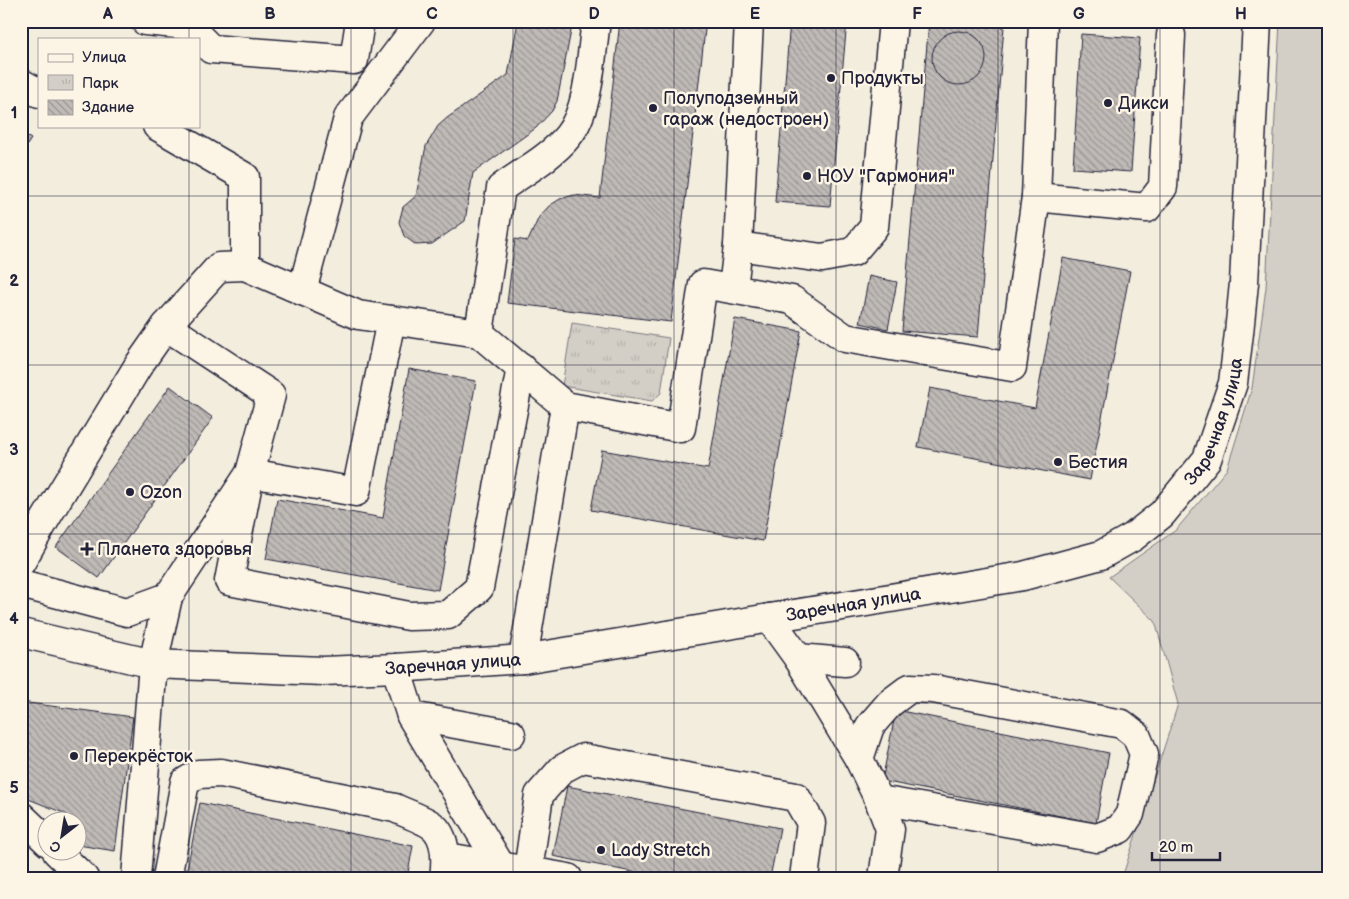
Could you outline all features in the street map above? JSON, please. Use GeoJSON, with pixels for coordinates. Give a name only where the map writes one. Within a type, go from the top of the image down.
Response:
{"type":"FeatureCollection","features":[{"type":"Feature","properties":{"kind":"street"},"geometry":{"type":"LineString","coordinates":[[145,21],[186,25],[200,38]]}},
{"type":"Feature","properties":{"kind":"street"},"geometry":{"type":"LineString","coordinates":[[200,38],[211,49],[354,60],[360,21]]}},
{"type":"Feature","properties":{"kind":"street"},"geometry":{"type":"LineString","coordinates":[[302,291],[348,118],[421,21]]}},
{"type":"Feature","properties":{"kind":"street"},"geometry":{"type":"LineString","coordinates":[[479,333],[501,188],[552,152],[568,136],[578,120],[585,96],[596,21]]}},
{"type":"Feature","properties":{"kind":"street"},"geometry":{"type":"LineString","coordinates":[[732,288],[738,246],[749,21]]}},
{"type":"Feature","properties":{"kind":"street"},"geometry":{"type":"LineString","coordinates":[[738,246],[822,258],[853,252],[874,227],[893,21]]}},
{"type":"Feature","properties":{"kind":"street"},"geometry":{"type":"LineString","coordinates":[[21,562],[138,366],[166,326],[219,267],[245,266],[358,316],[479,333],[565,406],[681,428],[703,284],[792,300],[845,338],[1012,367],[1036,197],[1043,21]]}},
{"type":"Feature","properties":{"kind":"street","name":"Заречная улица"},"geometry":{"type":"LineString","coordinates":[[21,633],[153,664],[323,671],[523,659],[1023,576],[1101,555],[1133,537],[1162,514],[1207,459],[1233,383],[1244,283],[1257,21]]}},
{"type":"Feature","properties":{"kind":"street"},"geometry":{"type":"LineString","coordinates":[[1036,197],[1148,208],[1163,188],[1170,35]]}},
{"type":"Feature","properties":{"kind":"street"},"geometry":{"type":"LineString","coordinates":[[21,83],[38,92]]}},
{"type":"Feature","properties":{"kind":"street"},"geometry":{"type":"LineString","coordinates":[[160,128],[245,177],[245,266]]}},
{"type":"Feature","properties":{"kind":"street"},"geometry":{"type":"LineString","coordinates":[[250,473],[356,492],[390,320]]}},
{"type":"Feature","properties":{"kind":"street"},"geometry":{"type":"LineString","coordinates":[[166,326],[272,395],[250,473],[229,580],[408,616],[448,615],[479,588],[521,368]]}},
{"type":"Feature","properties":{"kind":"street"},"geometry":{"type":"LineString","coordinates":[[523,659],[565,406]]}},
{"type":"Feature","properties":{"kind":"street"},"geometry":{"type":"LineString","coordinates":[[136,878],[153,664],[168,597],[250,473]]}},
{"type":"Feature","properties":{"kind":"street"},"geometry":{"type":"LineString","coordinates":[[21,584],[127,612],[168,597]]}},
{"type":"Feature","properties":{"kind":"street"},"geometry":{"type":"LineString","coordinates":[[769,618],[798,658],[859,759],[879,800],[890,829],[884,878]]}},
{"type":"Feature","properties":{"kind":"street"},"geometry":{"type":"LineString","coordinates":[[798,658],[845,662]]}},
{"type":"Feature","properties":{"kind":"street"},"geometry":{"type":"LineString","coordinates":[[396,668],[411,716],[500,865]]}},
{"type":"Feature","properties":{"kind":"street"},"geometry":{"type":"LineString","coordinates":[[859,759],[870,726],[890,704],[910,688],[933,688],[1122,724],[1136,735],[1144,754],[1130,814],[1120,829],[1097,838],[879,800]]}},
{"type":"Feature","properties":{"kind":"street"},"geometry":{"type":"LineString","coordinates":[[411,716],[511,734]]}},
{"type":"Feature","properties":{"kind":"street"},"geometry":{"type":"LineString","coordinates":[[528,871],[539,795],[562,768],[583,758],[796,797],[811,823],[804,878]]}},
{"type":"Feature","properties":{"kind":"street"},"geometry":{"type":"LineString","coordinates":[[167,878],[185,782],[198,774],[222,773],[395,808],[436,830],[445,867],[500,865],[568,878]]}},
{"type":"Feature","properties":{"kind":"street"},"geometry":{"type":"LineString","coordinates":[[21,816],[38,832]]}},
{"type":"Feature","properties":{"kind":"street"},"geometry":{"type":"LineString","coordinates":[[67,862],[84,878]]}},
{"type":"Feature","properties":{"kind":"green space"},"geometry":{"type":"Polygon","coordinates":[[[1280,21],[1328,21],[1328,878],[1122,878],[1178,704],[1155,621],[1109,577],[1176,530],[1227,469],[1252,388],[1266,288],[1280,21]]]}},
{"type":"Feature","properties":{"kind":"green space"},"geometry":{"type":"Polygon","coordinates":[[[572,323],[669,338],[661,393],[652,401],[562,386],[572,323]]]}},
{"type":"Feature","properties":{"kind":"building"},"geometry":{"type":"Polygon","coordinates":[[[518,21],[573,21],[557,101],[552,111],[536,128],[473,173],[465,221],[432,244],[416,245],[404,236],[399,222],[403,207],[416,196],[426,146],[438,126],[447,118],[508,75],[518,21]]]}},
{"type":"Feature","properties":{"kind":"building","name":"Полуподземный гараж (недостроен)"},"geometry":{"type":"Polygon","coordinates":[[[620,21],[706,21],[671,322],[507,303],[515,239],[528,241],[539,217],[549,206],[560,199],[574,195],[600,198],[620,21]]]}},
{"type":"Feature","properties":{"kind":"building"},"geometry":{"type":"Polygon","coordinates":[[[790,21],[847,21],[830,206],[775,202],[790,21]]]}},
{"type":"Feature","properties":{"kind":"building"},"geometry":{"type":"Polygon","coordinates":[[[929,21],[1004,27],[978,337],[902,331],[929,21]]]}},
{"type":"Feature","properties":{"kind":"building"},"geometry":{"type":"Polygon","coordinates":[[[954,31],[964,31],[974,35],[982,43],[986,58],[982,73],[974,81],[964,85],[954,85],[944,81],[936,73],[932,63],[932,53],[936,43],[944,35],[954,31]]]}},
{"type":"Feature","properties":{"kind":"building"},"geometry":{"type":"Polygon","coordinates":[[[1081,34],[1140,38],[1131,172],[1073,168],[1081,34]]]}},
{"type":"Feature","properties":{"kind":"building"},"geometry":{"type":"Polygon","coordinates":[[[21,133],[31,139],[21,154],[21,133]]]}},
{"type":"Feature","properties":{"kind":"building"},"geometry":{"type":"Polygon","coordinates":[[[1063,258],[1130,271],[1090,480],[918,447],[930,388],[1035,408],[1063,258]]]}},
{"type":"Feature","properties":{"kind":"building"},"geometry":{"type":"Polygon","coordinates":[[[869,276],[897,282],[888,329],[860,323],[869,276]]]}},
{"type":"Feature","properties":{"kind":"building"},"geometry":{"type":"Polygon","coordinates":[[[735,319],[801,331],[763,541],[591,510],[602,450],[708,469],[735,319]]]}},
{"type":"Feature","properties":{"kind":"building"},"geometry":{"type":"Polygon","coordinates":[[[409,369],[476,381],[438,590],[266,559],[277,499],[383,518],[409,369]]]}},
{"type":"Feature","properties":{"kind":"building"},"geometry":{"type":"Polygon","coordinates":[[[170,386],[213,418],[99,578],[56,547],[170,386]]]}},
{"type":"Feature","properties":{"kind":"building","name":"Перекрёсток"},"geometry":{"type":"Polygon","coordinates":[[[21,702],[133,717],[115,851],[88,847],[88,812],[61,812],[21,796],[21,702]]]}},
{"type":"Feature","properties":{"kind":"building"},"geometry":{"type":"Polygon","coordinates":[[[896,710],[1109,753],[1096,823],[882,781],[896,710]]]}},
{"type":"Feature","properties":{"kind":"building"},"geometry":{"type":"Polygon","coordinates":[[[567,786],[780,828],[770,878],[662,878],[553,856],[567,786]]]}},
{"type":"Feature","properties":{"kind":"building"},"geometry":{"type":"Polygon","coordinates":[[[200,803],[413,846],[407,878],[207,878],[186,874],[200,803]]]}},
{"type":"Feature","properties":{"kind":"place","name":"Продукты"},"geometry":{"type":"Point","coordinates":[831,78]}},
{"type":"Feature","properties":{"kind":"place","name":"Дикси"},"geometry":{"type":"Point","coordinates":[1108,103]}},
{"type":"Feature","properties":{"kind":"place","name":"Полуподземный гараж (недостроен)"},"geometry":{"type":"Point","coordinates":[653,108]}},
{"type":"Feature","properties":{"kind":"place","name":"НОУ \"Гармония\""},"geometry":{"type":"Point","coordinates":[807,176]}},
{"type":"Feature","properties":{"kind":"place","name":"Бестия"},"geometry":{"type":"Point","coordinates":[1058,462]}},
{"type":"Feature","properties":{"kind":"place","name":"Ozon"},"geometry":{"type":"Point","coordinates":[130,492]}},
{"type":"Feature","properties":{"kind":"place","name":"Планета здоровья"},"geometry":{"type":"Point","coordinates":[87,549]}},
{"type":"Feature","properties":{"kind":"place","name":"Перекрёсток"},"geometry":{"type":"Point","coordinates":[74,756]}},
{"type":"Feature","properties":{"kind":"place","name":"Lady Stretch"},"geometry":{"type":"Point","coordinates":[601,850]}}]}
